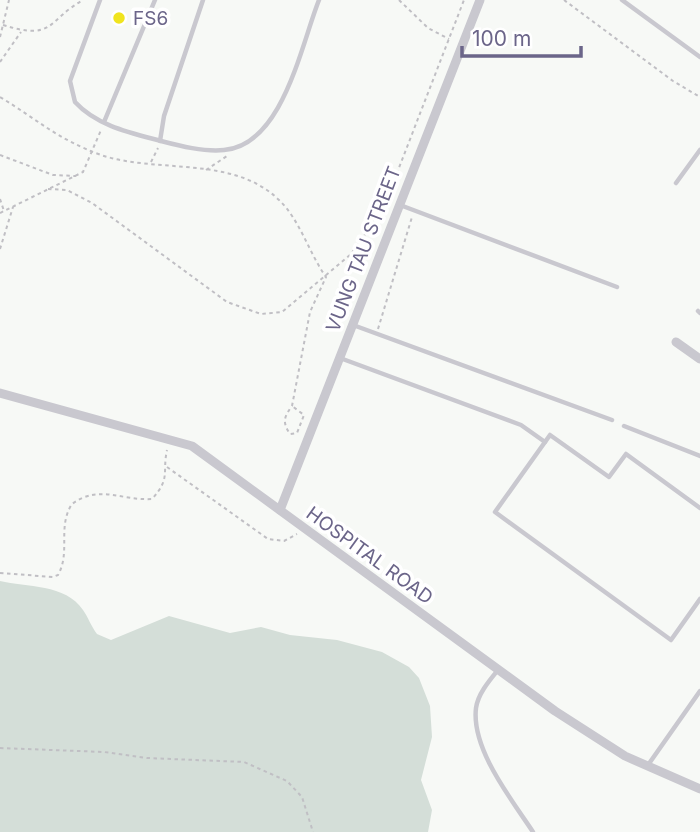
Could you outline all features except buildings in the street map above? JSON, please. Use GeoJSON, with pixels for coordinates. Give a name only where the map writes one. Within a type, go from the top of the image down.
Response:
{"type":"FeatureCollection","features":[{"type":"Feature","properties":{"kind":"street","name":"VUNG TAU STREET"},"geometry":{"type":"LineString","coordinates":[[280,510],[480,0]]}},
{"type":"Feature","properties":{"kind":"street"},"geometry":{"type":"LineString","coordinates":[[676,342],[700,359]]}},
{"type":"Feature","properties":{"kind":"street","name":"HOSPITAL ROAD"},"geometry":{"type":"LineString","coordinates":[[0,393],[170,437],[192,446],[498,670],[625,757],[700,789]]}},
{"type":"Feature","properties":{"kind":"lane"},"geometry":{"type":"LineString","coordinates":[[100,0],[75,66],[70,92],[82,110],[104,122],[160,141],[213,150],[235,148],[257,137],[274,114],[319,0]]}},
{"type":"Feature","properties":{"kind":"lane"},"geometry":{"type":"LineString","coordinates":[[104,122],[155,0]]}},
{"type":"Feature","properties":{"kind":"lane"},"geometry":{"type":"LineString","coordinates":[[160,141],[164,116],[202,0]]}},
{"type":"Feature","properties":{"kind":"lane"},"geometry":{"type":"LineString","coordinates":[[622,0],[700,57]]}},
{"type":"Feature","properties":{"kind":"lane"},"geometry":{"type":"LineString","coordinates":[[676,183],[700,150]]}},
{"type":"Feature","properties":{"kind":"lane"},"geometry":{"type":"LineString","coordinates":[[400,205],[617,287]]}},
{"type":"Feature","properties":{"kind":"lane"},"geometry":{"type":"LineString","coordinates":[[353,325],[612,420]]}},
{"type":"Feature","properties":{"kind":"lane"},"geometry":{"type":"LineString","coordinates":[[340,358],[521,425],[545,442]]}},
{"type":"Feature","properties":{"kind":"lane"},"geometry":{"type":"LineString","coordinates":[[624,426],[700,456]]}},
{"type":"Feature","properties":{"kind":"lane"},"geometry":{"type":"LineString","coordinates":[[700,508],[626,454],[609,477],[550,435],[495,512],[671,640],[700,599]]}},
{"type":"Feature","properties":{"kind":"lane"},"geometry":{"type":"LineString","coordinates":[[693,453],[700,450]]}},
{"type":"Feature","properties":{"kind":"lane"},"geometry":{"type":"LineString","coordinates":[[498,670],[479,698],[477,724],[487,758],[533,832]]}},
{"type":"Feature","properties":{"kind":"lane"},"geometry":{"type":"LineString","coordinates":[[647,767],[700,691]]}},
{"type":"Feature","properties":{"kind":"path"},"geometry":{"type":"LineString","coordinates":[[0,37],[9,0]]}},
{"type":"Feature","properties":{"kind":"path"},"geometry":{"type":"LineString","coordinates":[[3,25],[22,31],[44,31],[83,0]]}},
{"type":"Feature","properties":{"kind":"path"},"geometry":{"type":"LineString","coordinates":[[399,0],[428,28],[450,40]]}},
{"type":"Feature","properties":{"kind":"path"},"geometry":{"type":"LineString","coordinates":[[48,189],[67,190],[92,203],[196,283],[227,302],[261,314],[282,312],[351,254],[383,209],[464,0]]}},
{"type":"Feature","properties":{"kind":"path"},"geometry":{"type":"LineString","coordinates":[[564,0],[673,82],[700,97]]}},
{"type":"Feature","properties":{"kind":"path"},"geometry":{"type":"LineString","coordinates":[[0,62],[22,31]]}},
{"type":"Feature","properties":{"kind":"path"},"geometry":{"type":"LineString","coordinates":[[0,97],[66,142],[94,152],[239,176],[261,185],[292,214],[306,246],[326,277]]}},
{"type":"Feature","properties":{"kind":"path"},"geometry":{"type":"LineString","coordinates":[[0,199],[2,212],[83,172],[94,152],[104,122]]}},
{"type":"Feature","properties":{"kind":"path"},"geometry":{"type":"LineString","coordinates":[[149,163],[160,141]]}},
{"type":"Feature","properties":{"kind":"path"},"geometry":{"type":"LineString","coordinates":[[205,170],[223,160],[235,148]]}},
{"type":"Feature","properties":{"kind":"path"},"geometry":{"type":"LineString","coordinates":[[0,156],[53,175],[76,176]]}},
{"type":"Feature","properties":{"kind":"path"},"geometry":{"type":"LineString","coordinates":[[0,249],[13,206]]}},
{"type":"Feature","properties":{"kind":"path"},"geometry":{"type":"LineString","coordinates":[[377,333],[415,210]]}},
{"type":"Feature","properties":{"kind":"path"},"geometry":{"type":"LineString","coordinates":[[292,406],[304,415],[297,433],[290,433],[284,425],[284,417],[292,406],[310,312],[326,277]]}},
{"type":"Feature","properties":{"kind":"path"},"geometry":{"type":"LineString","coordinates":[[0,573],[53,578],[58,575],[66,555],[64,524],[72,504],[94,493],[108,492],[138,500],[152,499],[163,487],[170,437]]}},
{"type":"Feature","properties":{"kind":"path"},"geometry":{"type":"LineString","coordinates":[[166,466],[268,539],[284,541],[293,538],[304,527]]}},
{"type":"Feature","properties":{"kind":"path"},"geometry":{"type":"LineString","coordinates":[[0,748],[244,762],[287,781],[302,797],[313,832]]}},
{"type":"Feature","properties":{"kind":"shaded area"},"geometry":{"type":"Polygon","coordinates":[[[0,581],[45,588],[67,595],[83,610],[97,634],[111,640],[169,616],[230,633],[261,627],[290,635],[337,640],[382,652],[409,667],[419,678],[430,706],[432,737],[421,780],[432,810],[428,832],[0,832],[0,581]]]}},
{"type":"Feature","properties":{"kind":"place","name":"FS6"},"geometry":{"type":"Point","coordinates":[119,18]}}]}
